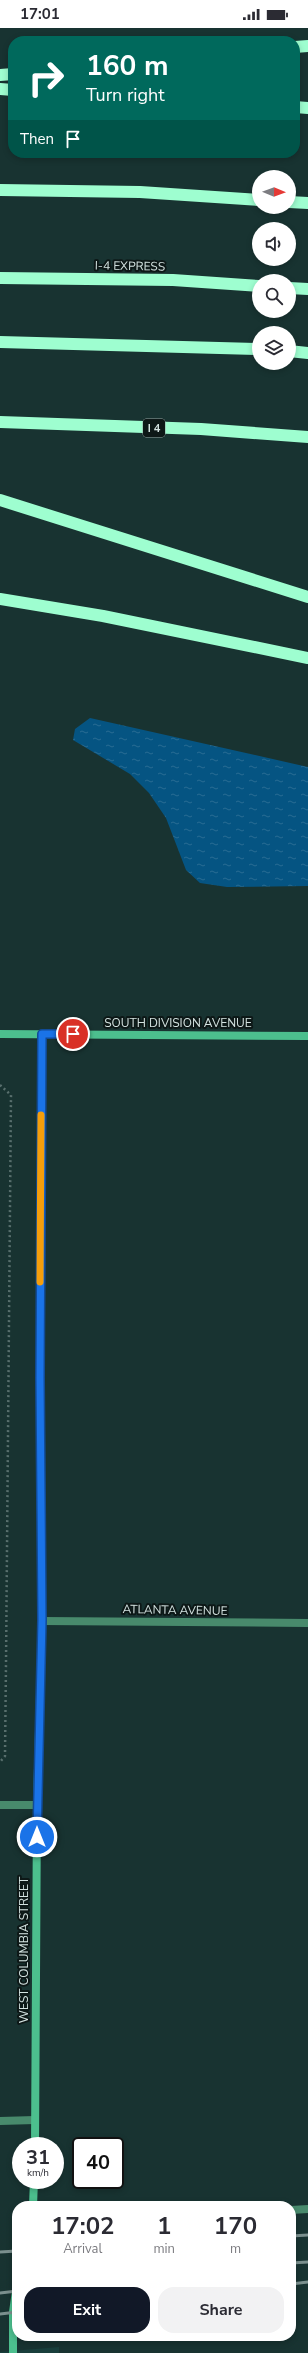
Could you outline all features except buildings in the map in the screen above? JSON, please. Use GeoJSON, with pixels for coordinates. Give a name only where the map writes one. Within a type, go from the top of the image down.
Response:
{"type":"FeatureCollection","features":[{"type":"Feature","properties":{"kind":"highway"},"geometry":{"type":"LineString","coordinates":[[0,190],[140,192],[252,200]]}},
{"type":"Feature","properties":{"kind":"highway"},"geometry":{"type":"LineString","coordinates":[[296,202],[308,203]]}},
{"type":"Feature","properties":{"kind":"highway","name":"I-4 EXPRESS"},"geometry":{"type":"LineString","coordinates":[[0,278],[173,280],[252,286]]}},
{"type":"Feature","properties":{"kind":"highway"},"geometry":{"type":"LineString","coordinates":[[296,288],[308,289]]}},
{"type":"Feature","properties":{"kind":"highway"},"geometry":{"type":"LineString","coordinates":[[0,342],[252,349]]}},
{"type":"Feature","properties":{"kind":"highway"},"geometry":{"type":"LineString","coordinates":[[296,352],[308,353]]}},
{"type":"Feature","properties":{"kind":"highway","name":"I 4"},"geometry":{"type":"LineString","coordinates":[[0,422],[201,429],[308,437]]}},
{"type":"Feature","properties":{"kind":"highway"},"geometry":{"type":"LineString","coordinates":[[0,500],[308,597]]}},
{"type":"Feature","properties":{"kind":"highway"},"geometry":{"type":"LineString","coordinates":[[0,599],[103,616],[308,658]]}},
{"type":"Feature","properties":{"kind":"street","name":"SOUTH DIVISION AVENUE"},"geometry":{"type":"LineString","coordinates":[[0,1034],[308,1036]]}},
{"type":"Feature","properties":{"kind":"street","name":"WEST COLUMBIA STREET"},"geometry":{"type":"LineString","coordinates":[[35,2137],[37,1805],[42,1620],[40,1378],[42,1034]]}},
{"type":"Feature","properties":{"kind":"street","name":"ATLANTA AVENUE"},"geometry":{"type":"LineString","coordinates":[[42,1620],[308,1623]]}},
{"type":"Feature","properties":{"kind":"street"},"geometry":{"type":"LineString","coordinates":[[0,1805],[37,1805]]}},
{"type":"Feature","properties":{"kind":"street"},"geometry":{"type":"LineString","coordinates":[[0,2121],[35,2120]]}},
{"type":"Feature","properties":{"kind":"street"},"geometry":{"type":"LineString","coordinates":[[33,2201],[34,2189]]}},
{"type":"Feature","properties":{"kind":"street"},"geometry":{"type":"LineString","coordinates":[[296,2210],[308,2209]]}},
{"type":"Feature","properties":{"kind":"street"},"geometry":{"type":"LineString","coordinates":[[12,2341],[12,2353]]}},
{"type":"Feature","properties":{"kind":"path"},"geometry":{"type":"LineString","coordinates":[[0,1085],[11,1095],[8,1520],[4,1756],[0,1762]]}},
{"type":"Feature","properties":{"kind":"shaded area"},"geometry":{"type":"Polygon","coordinates":[[[59,2347],[59,2353],[0,2353],[0,2352],[59,2347]]]}},
{"type":"Feature","properties":{"kind":"water"},"geometry":{"type":"Polygon","coordinates":[[[90,718],[308,767],[308,886],[227,887],[200,883],[186,870],[166,818],[149,793],[130,774],[73,740],[75,729],[90,718]]]}},
{"type":"Feature","properties":{"kind":"railway"},"geometry":{"type":"LineString","coordinates":[[296,2236],[308,2235]]}},
{"type":"Feature","properties":{"kind":"railway"},"geometry":{"type":"LineString","coordinates":[[0,2252],[12,2251]]}},
{"type":"Feature","properties":{"kind":"railway"},"geometry":{"type":"LineString","coordinates":[[296,2263],[308,2262]]}},
{"type":"Feature","properties":{"kind":"railway"},"geometry":{"type":"LineString","coordinates":[[296,2283],[308,2282]]}},
{"type":"Feature","properties":{"kind":"railway"},"geometry":{"type":"LineString","coordinates":[[0,2293],[12,2292]]}},
{"type":"Feature","properties":{"kind":"railway"},"geometry":{"type":"LineString","coordinates":[[0,2314],[12,2313]]}},
{"type":"Feature","properties":{"kind":"slow traffic"},"geometry":{"type":"LineString","coordinates":[[40,1282],[41,1115]]}},
{"type":"Feature","properties":{"kind":"route"},"geometry":{"type":"LineString","coordinates":[[37,1837],[42,1620],[40,1378],[42,1034],[73,1034]]}}]}
